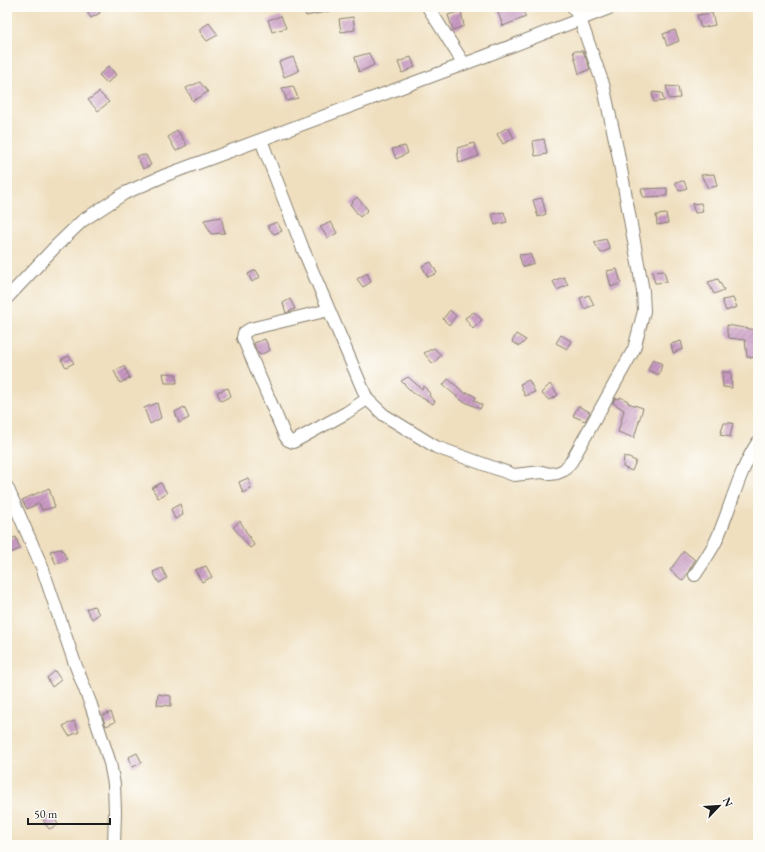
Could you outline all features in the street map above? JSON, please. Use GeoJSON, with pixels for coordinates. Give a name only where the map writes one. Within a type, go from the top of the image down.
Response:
{"type":"FeatureCollection","features":[{"type":"Feature","properties":{"kind":"street"},"geometry":{"type":"LineString","coordinates":[[428,7],[464,64]]}},
{"type":"Feature","properties":{"kind":"street"},"geometry":{"type":"LineString","coordinates":[[262,140],[303,249],[367,399],[384,415],[436,448],[514,475],[542,472],[550,474],[557,473],[564,470],[571,462],[634,349],[644,312],[643,291],[638,260],[618,153],[603,84],[580,19],[573,7]]}},
{"type":"Feature","properties":{"kind":"street"},"geometry":{"type":"LineString","coordinates":[[7,298],[12,288],[82,221],[125,194],[166,175],[612,7]]}},
{"type":"Feature","properties":{"kind":"street"},"geometry":{"type":"LineString","coordinates":[[329,310],[250,329],[244,333],[243,338],[288,440],[293,442],[346,413],[367,399]]}},
{"type":"Feature","properties":{"kind":"street"},"geometry":{"type":"LineString","coordinates":[[694,574],[716,542],[751,453],[758,442]]}},
{"type":"Feature","properties":{"kind":"street"},"geometry":{"type":"LineString","coordinates":[[7,487],[42,568],[110,763],[114,784],[114,845]]}},
{"type":"Feature","properties":{"kind":"building"},"geometry":{"type":"Polygon","coordinates":[[[84,7],[97,7],[100,13],[91,18],[84,7]]]}},
{"type":"Feature","properties":{"kind":"building"},"geometry":{"type":"Polygon","coordinates":[[[303,7],[329,7],[330,11],[306,16],[303,7]]]}},
{"type":"Feature","properties":{"kind":"building"},"geometry":{"type":"Polygon","coordinates":[[[502,7],[521,7],[526,17],[503,26],[497,10],[502,7]]]}},
{"type":"Feature","properties":{"kind":"building"},"geometry":{"type":"Polygon","coordinates":[[[461,11],[464,26],[453,30],[448,15],[461,11]]]}},
{"type":"Feature","properties":{"kind":"building"},"geometry":{"type":"Polygon","coordinates":[[[712,13],[715,25],[701,28],[697,15],[712,13]]]}},
{"type":"Feature","properties":{"kind":"building"},"geometry":{"type":"Polygon","coordinates":[[[281,16],[286,28],[272,32],[268,20],[281,16]]]}},
{"type":"Feature","properties":{"kind":"building"},"geometry":{"type":"Polygon","coordinates":[[[353,17],[355,30],[341,32],[339,19],[353,17]]]}},
{"type":"Feature","properties":{"kind":"building"},"geometry":{"type":"Polygon","coordinates":[[[209,23],[218,35],[207,41],[200,32],[200,29],[209,23]]]}},
{"type":"Feature","properties":{"kind":"building"},"geometry":{"type":"Polygon","coordinates":[[[675,30],[679,41],[667,46],[663,34],[675,30]]]}},
{"type":"Feature","properties":{"kind":"building"},"geometry":{"type":"Polygon","coordinates":[[[573,51],[583,51],[590,69],[579,74],[573,51]]]}},
{"type":"Feature","properties":{"kind":"building"},"geometry":{"type":"Polygon","coordinates":[[[369,53],[374,65],[359,72],[355,57],[369,53]]]}},
{"type":"Feature","properties":{"kind":"building"},"geometry":{"type":"Polygon","coordinates":[[[293,57],[299,71],[284,77],[279,62],[293,57]]]}},
{"type":"Feature","properties":{"kind":"building"},"geometry":{"type":"Polygon","coordinates":[[[411,57],[415,67],[402,73],[398,62],[411,57]]]}},
{"type":"Feature","properties":{"kind":"building"},"geometry":{"type":"Polygon","coordinates":[[[109,66],[116,75],[107,83],[99,75],[109,66]]]}},
{"type":"Feature","properties":{"kind":"building"},"geometry":{"type":"Polygon","coordinates":[[[200,82],[208,92],[193,101],[186,88],[200,82]]]}},
{"type":"Feature","properties":{"kind":"building"},"geometry":{"type":"Polygon","coordinates":[[[293,86],[298,98],[287,101],[282,88],[293,86]]]}},
{"type":"Feature","properties":{"kind":"building"},"geometry":{"type":"Polygon","coordinates":[[[666,86],[678,87],[680,98],[669,99],[666,86]]]}},
{"type":"Feature","properties":{"kind":"building"},"geometry":{"type":"Polygon","coordinates":[[[99,92],[109,102],[98,111],[88,100],[99,92]]]}},
{"type":"Feature","properties":{"kind":"building"},"geometry":{"type":"Polygon","coordinates":[[[653,92],[662,93],[664,101],[654,102],[653,92]]]}},
{"type":"Feature","properties":{"kind":"building"},"geometry":{"type":"Polygon","coordinates":[[[508,127],[514,138],[503,144],[497,134],[508,127]]]}},
{"type":"Feature","properties":{"kind":"building"},"geometry":{"type":"Polygon","coordinates":[[[177,130],[187,145],[176,151],[168,137],[177,130]]]}},
{"type":"Feature","properties":{"kind":"building"},"geometry":{"type":"Polygon","coordinates":[[[544,139],[547,154],[535,156],[533,141],[544,139]]]}},
{"type":"Feature","properties":{"kind":"building"},"geometry":{"type":"Polygon","coordinates":[[[474,143],[479,156],[459,163],[457,148],[474,143]]]}},
{"type":"Feature","properties":{"kind":"building"},"geometry":{"type":"Polygon","coordinates":[[[405,146],[408,153],[396,159],[392,149],[405,146]]]}},
{"type":"Feature","properties":{"kind":"building"},"geometry":{"type":"Polygon","coordinates":[[[146,155],[151,165],[143,169],[137,156],[146,155]]]}},
{"type":"Feature","properties":{"kind":"building"},"geometry":{"type":"Polygon","coordinates":[[[714,174],[717,186],[708,188],[701,175],[714,174]]]}},
{"type":"Feature","properties":{"kind":"building"},"geometry":{"type":"Polygon","coordinates":[[[684,181],[687,188],[679,191],[675,182],[684,181]]]}},
{"type":"Feature","properties":{"kind":"building"},"geometry":{"type":"Polygon","coordinates":[[[667,188],[667,196],[643,197],[641,189],[667,188]]]}},
{"type":"Feature","properties":{"kind":"building"},"geometry":{"type":"Polygon","coordinates":[[[357,197],[368,210],[360,217],[350,204],[357,197]]]}},
{"type":"Feature","properties":{"kind":"building"},"geometry":{"type":"Polygon","coordinates":[[[542,198],[546,214],[538,217],[533,200],[542,198]]]}},
{"type":"Feature","properties":{"kind":"building"},"geometry":{"type":"Polygon","coordinates":[[[701,203],[703,212],[695,213],[692,204],[701,203]]]}},
{"type":"Feature","properties":{"kind":"building"},"geometry":{"type":"Polygon","coordinates":[[[504,212],[507,222],[495,225],[492,214],[504,212]]]}},
{"type":"Feature","properties":{"kind":"building"},"geometry":{"type":"Polygon","coordinates":[[[666,214],[668,223],[657,225],[656,215],[666,214]]]}},
{"type":"Feature","properties":{"kind":"building"},"geometry":{"type":"Polygon","coordinates":[[[221,217],[225,233],[211,234],[204,220],[221,217]]]}},
{"type":"Feature","properties":{"kind":"building"},"geometry":{"type":"Polygon","coordinates":[[[277,222],[282,231],[274,234],[267,226],[277,222]]]}},
{"type":"Feature","properties":{"kind":"building"},"geometry":{"type":"Polygon","coordinates":[[[331,222],[337,233],[328,238],[320,227],[331,222]]]}},
{"type":"Feature","properties":{"kind":"building"},"geometry":{"type":"Polygon","coordinates":[[[606,239],[610,249],[601,253],[594,242],[606,239]]]}},
{"type":"Feature","properties":{"kind":"building"},"geometry":{"type":"Polygon","coordinates":[[[530,254],[534,263],[523,267],[519,255],[530,254]]]}},
{"type":"Feature","properties":{"kind":"building"},"geometry":{"type":"Polygon","coordinates":[[[431,262],[437,273],[428,277],[422,266],[431,262]]]}},
{"type":"Feature","properties":{"kind":"building"},"geometry":{"type":"Polygon","coordinates":[[[617,269],[621,283],[611,287],[607,271],[617,269]]]}},
{"type":"Feature","properties":{"kind":"building"},"geometry":{"type":"Polygon","coordinates":[[[256,270],[260,277],[252,282],[248,274],[256,270]]]}},
{"type":"Feature","properties":{"kind":"building"},"geometry":{"type":"Polygon","coordinates":[[[664,271],[667,282],[655,283],[652,272],[664,271]]]}},
{"type":"Feature","properties":{"kind":"building"},"geometry":{"type":"Polygon","coordinates":[[[367,273],[371,282],[363,287],[357,279],[367,273]]]}},
{"type":"Feature","properties":{"kind":"building"},"geometry":{"type":"Polygon","coordinates":[[[564,277],[568,285],[557,290],[553,281],[564,277]]]}},
{"type":"Feature","properties":{"kind":"building"},"geometry":{"type":"Polygon","coordinates":[[[718,279],[724,290],[714,294],[708,282],[718,279]]]}},
{"type":"Feature","properties":{"kind":"building"},"geometry":{"type":"Polygon","coordinates":[[[589,295],[594,305],[584,309],[580,298],[589,295]]]}},
{"type":"Feature","properties":{"kind":"building"},"geometry":{"type":"Polygon","coordinates":[[[733,298],[737,307],[726,311],[722,300],[733,298]]]}},
{"type":"Feature","properties":{"kind":"building"},"geometry":{"type":"Polygon","coordinates":[[[290,299],[295,309],[286,313],[283,303],[290,299]]]}},
{"type":"Feature","properties":{"kind":"building"},"geometry":{"type":"Polygon","coordinates":[[[450,310],[456,316],[449,325],[443,319],[450,310]]]}},
{"type":"Feature","properties":{"kind":"building"},"geometry":{"type":"Polygon","coordinates":[[[474,312],[482,320],[473,329],[465,318],[474,312]]]}},
{"type":"Feature","properties":{"kind":"building"},"geometry":{"type":"Polygon","coordinates":[[[727,325],[756,330],[758,358],[747,357],[745,340],[729,338],[727,333],[727,325]]]}},
{"type":"Feature","properties":{"kind":"building"},"geometry":{"type":"Polygon","coordinates":[[[516,334],[526,340],[520,346],[512,342],[516,334]]]}},
{"type":"Feature","properties":{"kind":"building"},"geometry":{"type":"Polygon","coordinates":[[[561,335],[571,341],[567,349],[556,343],[561,335]]]}},
{"type":"Feature","properties":{"kind":"building"},"geometry":{"type":"Polygon","coordinates":[[[265,339],[270,350],[260,355],[256,350],[254,343],[265,339]]]}},
{"type":"Feature","properties":{"kind":"building"},"geometry":{"type":"Polygon","coordinates":[[[681,341],[683,349],[673,353],[671,344],[681,341]]]}},
{"type":"Feature","properties":{"kind":"building"},"geometry":{"type":"Polygon","coordinates":[[[434,348],[441,355],[433,364],[424,353],[434,348]]]}},
{"type":"Feature","properties":{"kind":"building"},"geometry":{"type":"Polygon","coordinates":[[[69,356],[74,363],[66,367],[61,360],[69,356]]]}},
{"type":"Feature","properties":{"kind":"building"},"geometry":{"type":"Polygon","coordinates":[[[653,359],[662,364],[659,375],[648,370],[653,359]]]}},
{"type":"Feature","properties":{"kind":"building"},"geometry":{"type":"Polygon","coordinates":[[[124,366],[130,378],[120,383],[114,371],[124,366]]]}},
{"type":"Feature","properties":{"kind":"building"},"geometry":{"type":"Polygon","coordinates":[[[722,372],[731,372],[732,388],[723,387],[722,372]]]}},
{"type":"Feature","properties":{"kind":"building"},"geometry":{"type":"Polygon","coordinates":[[[163,373],[176,374],[177,383],[165,383],[163,373]]]}},
{"type":"Feature","properties":{"kind":"building"},"geometry":{"type":"Polygon","coordinates":[[[408,377],[422,389],[424,386],[430,394],[429,396],[435,401],[433,404],[413,393],[401,381],[408,377]]]}},
{"type":"Feature","properties":{"kind":"building"},"geometry":{"type":"Polygon","coordinates":[[[448,379],[466,394],[467,392],[476,397],[474,400],[482,405],[480,409],[461,400],[443,385],[448,379]]]}},
{"type":"Feature","properties":{"kind":"building"},"geometry":{"type":"Polygon","coordinates":[[[529,380],[535,392],[525,396],[520,384],[529,380]]]}},
{"type":"Feature","properties":{"kind":"building"},"geometry":{"type":"Polygon","coordinates":[[[550,384],[558,395],[549,400],[541,393],[550,384]]]}},
{"type":"Feature","properties":{"kind":"building"},"geometry":{"type":"Polygon","coordinates":[[[228,388],[231,396],[221,401],[217,392],[228,388]]]}},
{"type":"Feature","properties":{"kind":"building"},"geometry":{"type":"Polygon","coordinates":[[[620,397],[628,401],[628,403],[643,408],[634,438],[618,432],[624,410],[613,403],[615,398],[619,399],[620,397]]]}},
{"type":"Feature","properties":{"kind":"building"},"geometry":{"type":"Polygon","coordinates":[[[157,403],[161,418],[150,424],[144,408],[157,403]]]}},
{"type":"Feature","properties":{"kind":"building"},"geometry":{"type":"Polygon","coordinates":[[[578,406],[590,412],[585,421],[573,416],[578,406]]]}},
{"type":"Feature","properties":{"kind":"building"},"geometry":{"type":"Polygon","coordinates":[[[184,407],[189,418],[179,423],[175,412],[184,407]]]}},
{"type":"Feature","properties":{"kind":"building"},"geometry":{"type":"Polygon","coordinates":[[[724,423],[733,423],[730,437],[720,435],[724,423]]]}},
{"type":"Feature","properties":{"kind":"building"},"geometry":{"type":"Polygon","coordinates":[[[624,456],[636,461],[632,471],[623,467],[624,456]]]}},
{"type":"Feature","properties":{"kind":"building"},"geometry":{"type":"Polygon","coordinates":[[[248,478],[251,488],[243,493],[239,482],[248,478]]]}},
{"type":"Feature","properties":{"kind":"building"},"geometry":{"type":"Polygon","coordinates":[[[161,483],[167,493],[158,498],[152,488],[161,483]]]}},
{"type":"Feature","properties":{"kind":"building"},"geometry":{"type":"Polygon","coordinates":[[[49,488],[55,507],[42,510],[39,503],[27,509],[22,500],[49,488]]]}},
{"type":"Feature","properties":{"kind":"building"},"geometry":{"type":"Polygon","coordinates":[[[180,504],[183,515],[175,519],[171,509],[180,504]]]}},
{"type":"Feature","properties":{"kind":"building"},"geometry":{"type":"Polygon","coordinates":[[[240,521],[254,545],[250,548],[233,527],[240,521]]]}},
{"type":"Feature","properties":{"kind":"building"},"geometry":{"type":"Polygon","coordinates":[[[16,537],[20,549],[7,554],[7,540],[16,537]]]}},
{"type":"Feature","properties":{"kind":"building"},"geometry":{"type":"Polygon","coordinates":[[[62,549],[67,559],[56,564],[50,551],[62,549]]]}},
{"type":"Feature","properties":{"kind":"building"},"geometry":{"type":"Polygon","coordinates":[[[684,551],[695,560],[683,581],[670,570],[684,551]]]}},
{"type":"Feature","properties":{"kind":"building"},"geometry":{"type":"Polygon","coordinates":[[[206,566],[212,577],[202,582],[195,570],[206,566]]]}},
{"type":"Feature","properties":{"kind":"building"},"geometry":{"type":"Polygon","coordinates":[[[162,568],[167,578],[159,583],[153,572],[162,568]]]}},
{"type":"Feature","properties":{"kind":"building"},"geometry":{"type":"Polygon","coordinates":[[[94,606],[99,614],[92,619],[86,609],[94,606]]]}},
{"type":"Feature","properties":{"kind":"building"},"geometry":{"type":"Polygon","coordinates":[[[55,671],[61,680],[52,687],[47,678],[55,671]]]}},
{"type":"Feature","properties":{"kind":"building"},"geometry":{"type":"Polygon","coordinates":[[[158,694],[171,696],[171,706],[157,705],[158,694]]]}},
{"type":"Feature","properties":{"kind":"building"},"geometry":{"type":"Polygon","coordinates":[[[111,712],[115,722],[106,726],[102,716],[111,712]]]}},
{"type":"Feature","properties":{"kind":"building"},"geometry":{"type":"Polygon","coordinates":[[[74,721],[79,732],[69,736],[63,726],[74,721]]]}},
{"type":"Feature","properties":{"kind":"building"},"geometry":{"type":"Polygon","coordinates":[[[137,753],[142,763],[132,767],[129,757],[137,753]]]}},
{"type":"Feature","properties":{"kind":"building"},"geometry":{"type":"Polygon","coordinates":[[[53,813],[58,825],[49,829],[42,818],[53,813]]]}}]}
